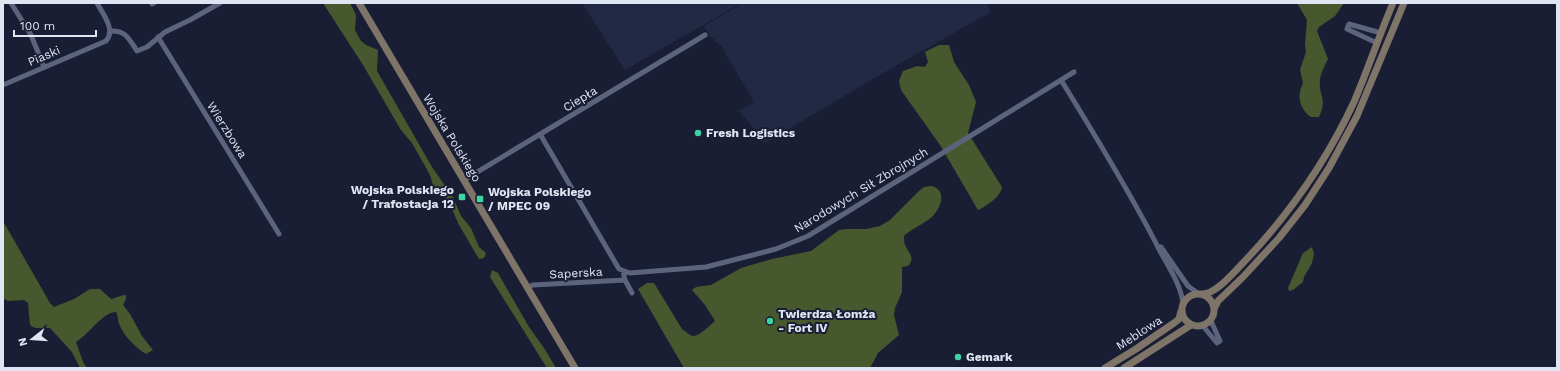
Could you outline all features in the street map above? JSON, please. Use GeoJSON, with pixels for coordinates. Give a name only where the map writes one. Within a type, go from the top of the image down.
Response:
{"type":"FeatureCollection","features":[{"type":"Feature","properties":{"kind":"main road","name":"Wojska Polskiego"},"geometry":{"type":"LineString","coordinates":[[359,3],[575,368]]}},
{"type":"Feature","properties":{"kind":"main road"},"geometry":{"type":"LineString","coordinates":[[1393,3],[1364,78],[1346,119],[1308,183],[1273,230],[1235,271],[1214,290],[1208,293],[1188,297],[1182,308],[1185,321],[1191,325],[1197,327],[1203,326],[1210,321],[1214,313],[1214,309],[1221,298],[1243,278],[1279,238],[1319,184],[1351,130],[1404,3]]}},
{"type":"Feature","properties":{"kind":"main road"},"geometry":{"type":"LineString","coordinates":[[1381,33],[1388,42]]}},
{"type":"Feature","properties":{"kind":"main road"},"geometry":{"type":"LineString","coordinates":[[1377,43],[1388,42]]}},
{"type":"Feature","properties":{"kind":"main road"},"geometry":{"type":"LineString","coordinates":[[1201,294],[1210,300],[1214,309]]}},
{"type":"Feature","properties":{"kind":"main road","name":"Meblowa"},"geometry":{"type":"LineString","coordinates":[[1105,368],[1162,332],[1177,320],[1182,308]]}},
{"type":"Feature","properties":{"kind":"main road","name":"Meblowa"},"geometry":{"type":"LineString","coordinates":[[1124,368],[1191,325]]}},
{"type":"Feature","properties":{"kind":"street"},"geometry":{"type":"LineString","coordinates":[[11,3],[31,36],[44,67]]}},
{"type":"Feature","properties":{"kind":"street"},"geometry":{"type":"LineString","coordinates":[[97,3],[107,20],[110,31],[118,31],[125,34],[137,51],[147,47],[165,32],[220,3]]}},
{"type":"Feature","properties":{"kind":"street"},"geometry":{"type":"LineString","coordinates":[[1377,43],[1348,26],[1381,33]]}},
{"type":"Feature","properties":{"kind":"street","name":"Piaski"},"geometry":{"type":"LineString","coordinates":[[3,85],[106,41],[109,38],[110,31]]}},
{"type":"Feature","properties":{"kind":"street","name":"Ciepła"},"geometry":{"type":"LineString","coordinates":[[464,180],[705,36]]}},
{"type":"Feature","properties":{"kind":"street","name":"Wierzbowa"},"geometry":{"type":"LineString","coordinates":[[158,37],[279,234]]}},
{"type":"Feature","properties":{"kind":"street","name":"Narodowych Sił Zbrojnych"},"geometry":{"type":"LineString","coordinates":[[623,271],[630,273],[706,267],[739,259],[797,241],[821,229],[950,147],[1074,72]]}},
{"type":"Feature","properties":{"kind":"street"},"geometry":{"type":"LineString","coordinates":[[1061,80],[1149,229],[1188,286],[1201,294]]}},
{"type":"Feature","properties":{"kind":"street"},"geometry":{"type":"LineString","coordinates":[[540,134],[616,265],[623,271],[625,280],[632,292]]}},
{"type":"Feature","properties":{"kind":"street"},"geometry":{"type":"LineString","coordinates":[[1149,229],[1180,292],[1182,308]]}},
{"type":"Feature","properties":{"kind":"street","name":"Saperska"},"geometry":{"type":"LineString","coordinates":[[528,288],[533,285],[625,280]]}},
{"type":"Feature","properties":{"kind":"street"},"geometry":{"type":"LineString","coordinates":[[1203,326],[1219,342],[1210,321]]}},
{"type":"Feature","properties":{"kind":"shaded area"},"geometry":{"type":"Polygon","coordinates":[[[582,3],[741,3],[625,70],[582,3]]]}},
{"type":"Feature","properties":{"kind":"shaded area"},"geometry":{"type":"Polygon","coordinates":[[[743,3],[986,3],[991,12],[878,76],[765,143],[739,111],[754,102],[721,46],[710,36],[704,26],[743,3]]]}},
{"type":"Feature","properties":{"kind":"green space"},"geometry":{"type":"Polygon","coordinates":[[[323,3],[350,3],[356,15],[355,30],[361,41],[378,50],[377,71],[432,167],[453,197],[461,216],[471,228],[479,247],[486,253],[484,258],[479,259],[459,225],[451,207],[433,185],[430,175],[412,143],[401,130],[363,65],[323,3]]]}},
{"type":"Feature","properties":{"kind":"green space"},"geometry":{"type":"Polygon","coordinates":[[[1297,3],[1344,3],[1335,16],[1319,27],[1317,31],[1328,59],[1320,79],[1323,105],[1319,117],[1311,117],[1308,115],[1305,112],[1300,100],[1300,92],[1303,83],[1300,70],[1306,52],[1305,45],[1307,20],[1297,3]]]}},
{"type":"Feature","properties":{"kind":"green space"},"geometry":{"type":"Polygon","coordinates":[[[939,45],[949,45],[954,62],[969,85],[976,102],[968,133],[1002,187],[996,197],[978,210],[940,145],[901,90],[899,81],[903,71],[917,66],[925,67],[928,62],[925,52],[939,45]]]}},
{"type":"Feature","properties":{"kind":"green space"},"geometry":{"type":"Polygon","coordinates":[[[931,186],[937,188],[940,192],[941,202],[939,207],[932,217],[904,236],[904,242],[911,255],[911,260],[908,266],[902,267],[902,292],[895,308],[894,315],[899,335],[878,353],[870,368],[684,368],[638,289],[647,283],[654,283],[682,329],[693,336],[696,336],[715,321],[705,305],[692,290],[696,287],[711,285],[741,268],[772,259],[811,251],[839,230],[866,229],[880,226],[890,220],[920,190],[924,187],[931,186]]]}},
{"type":"Feature","properties":{"kind":"green space"},"geometry":{"type":"Polygon","coordinates":[[[3,221],[50,303],[54,307],[74,299],[90,289],[100,289],[111,299],[126,295],[123,305],[130,314],[142,336],[153,350],[146,354],[138,348],[127,337],[121,328],[116,312],[111,313],[101,319],[76,342],[83,362],[87,368],[80,368],[72,352],[50,328],[35,328],[30,325],[28,303],[24,300],[8,301],[3,298],[3,221]]]}},
{"type":"Feature","properties":{"kind":"green space"},"geometry":{"type":"Polygon","coordinates":[[[1312,247],[1314,254],[1312,263],[1304,277],[1303,282],[1293,290],[1289,291],[1288,288],[1303,253],[1312,247]]]}},
{"type":"Feature","properties":{"kind":"green space"},"geometry":{"type":"Polygon","coordinates":[[[492,270],[498,273],[529,327],[556,368],[547,368],[490,277],[492,270]]]}},
{"type":"Feature","properties":{"kind":"place","name":"Fresh Logistics"},"geometry":{"type":"Point","coordinates":[698,133]}},
{"type":"Feature","properties":{"kind":"place","name":"Wojska Polskiego / Trafostacja 12"},"geometry":{"type":"Point","coordinates":[462,197]}},
{"type":"Feature","properties":{"kind":"place","name":"Wojska Polskiego / MPEC 09"},"geometry":{"type":"Point","coordinates":[480,199]}},
{"type":"Feature","properties":{"kind":"place","name":"Twierdza Łomża - Fort IV"},"geometry":{"type":"Point","coordinates":[770,321]}},
{"type":"Feature","properties":{"kind":"place","name":"Gemark"},"geometry":{"type":"Point","coordinates":[958,357]}}]}
